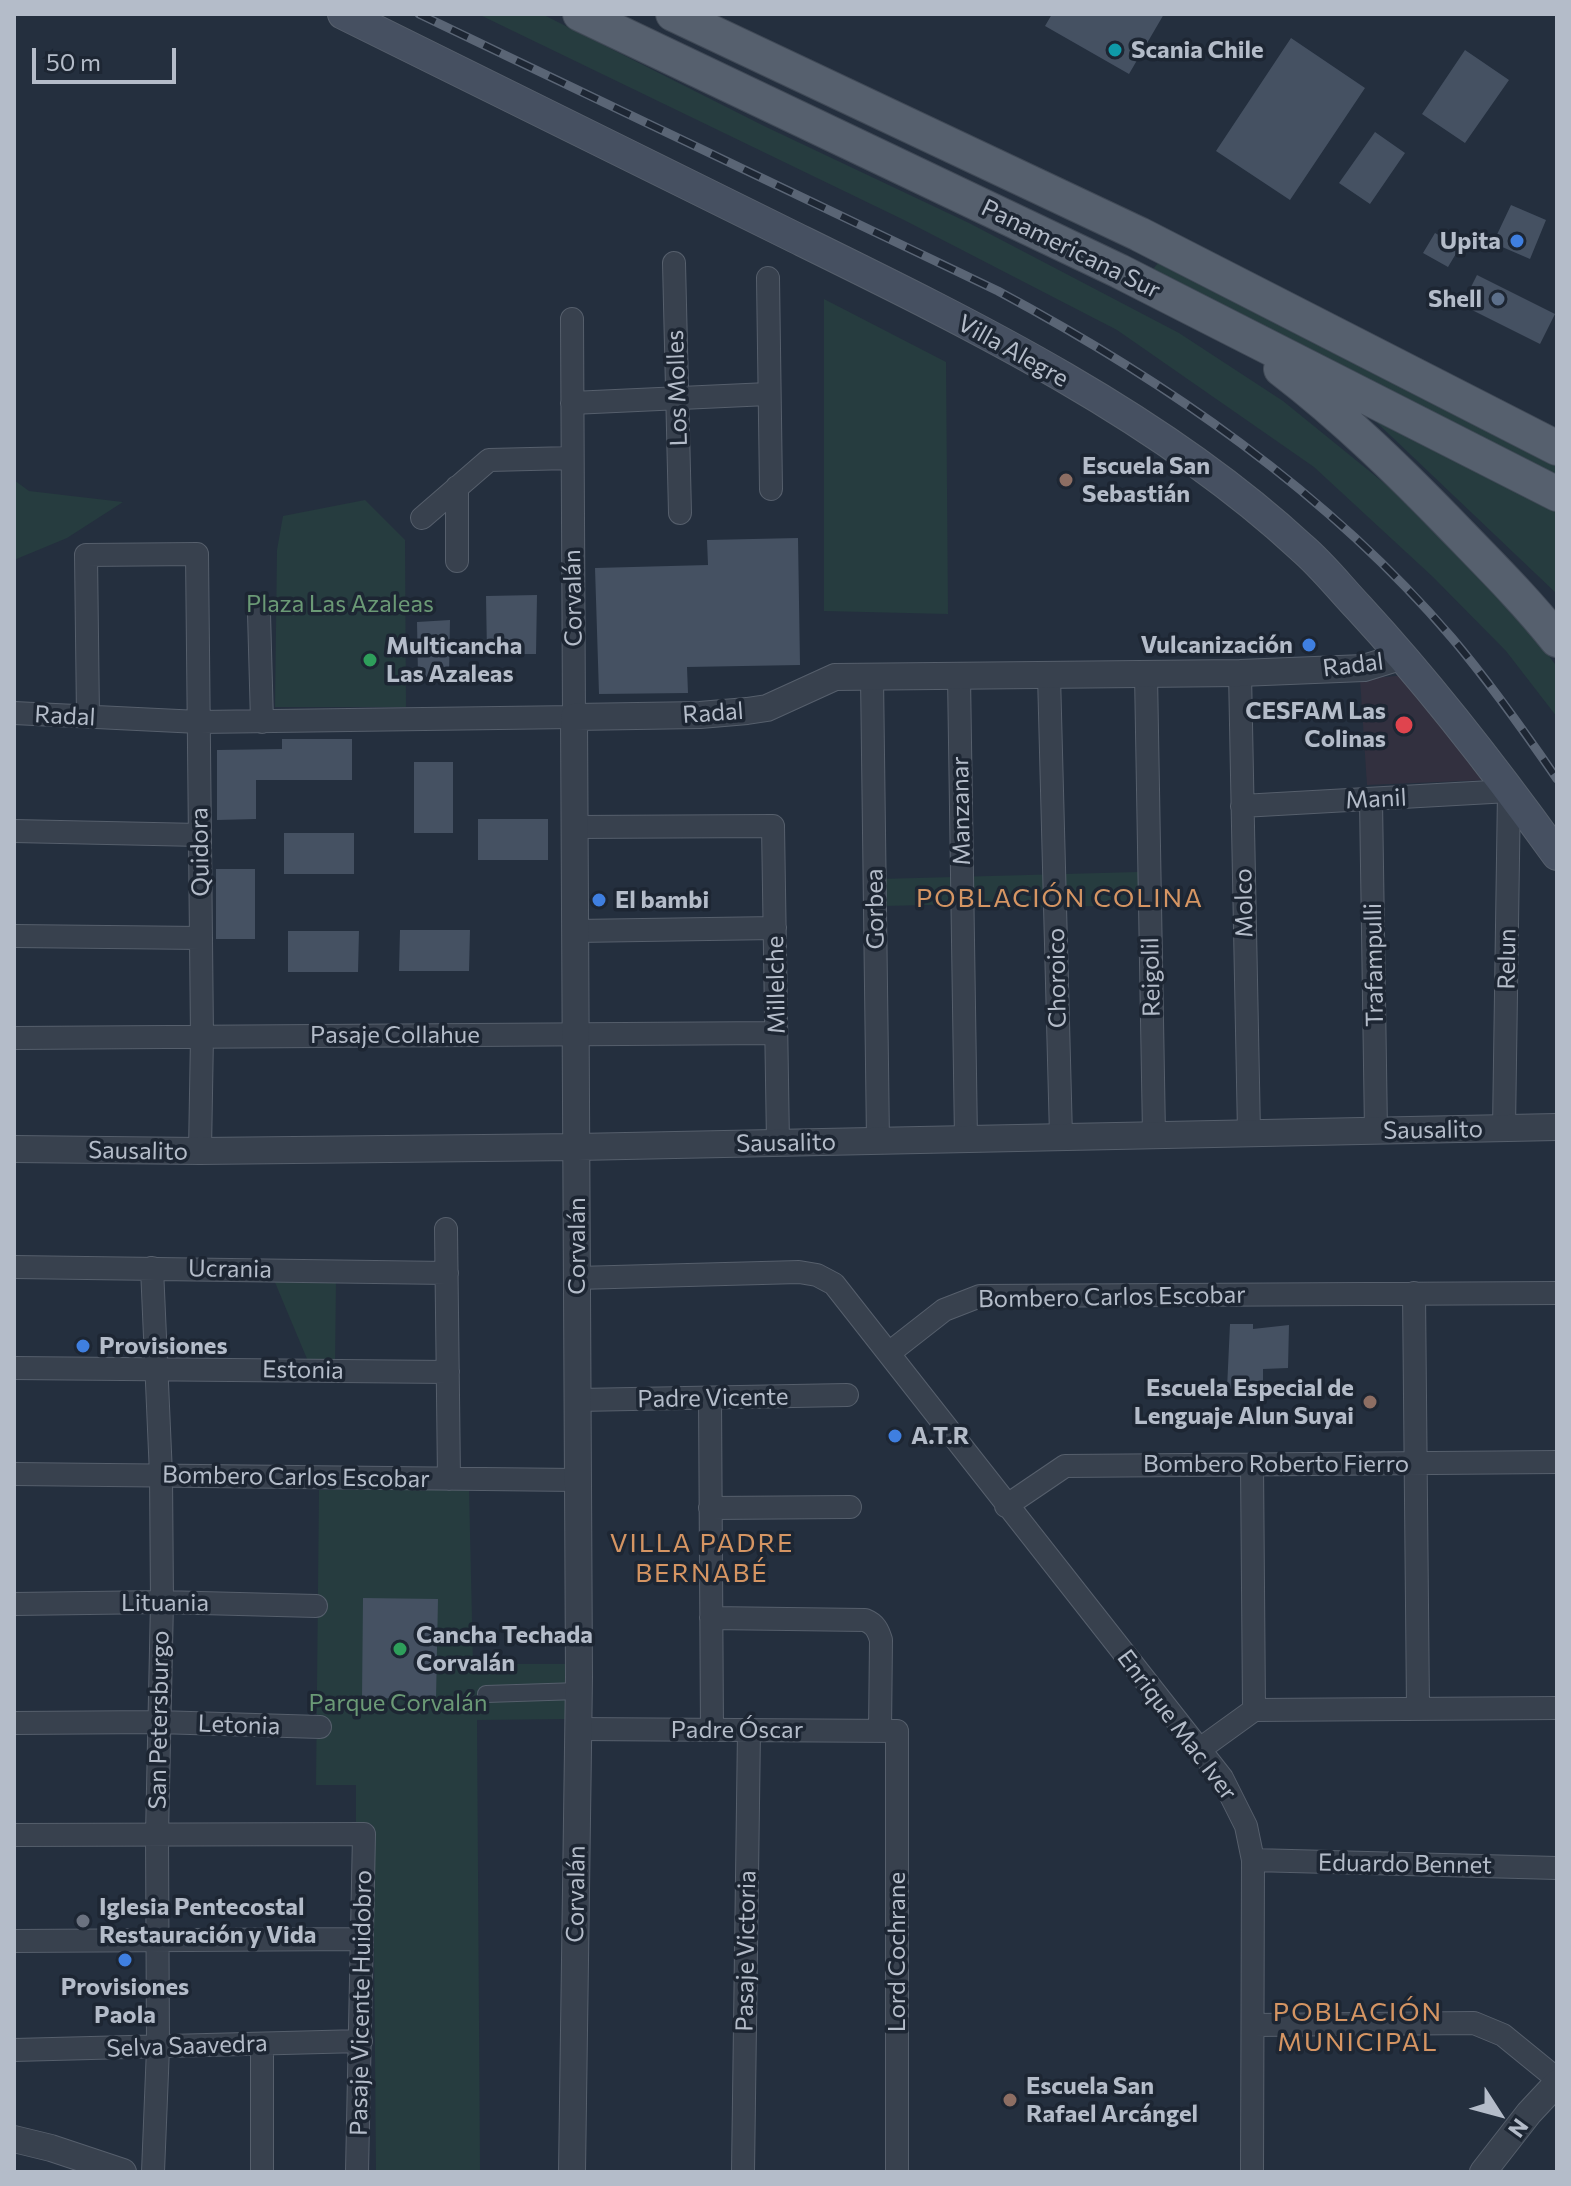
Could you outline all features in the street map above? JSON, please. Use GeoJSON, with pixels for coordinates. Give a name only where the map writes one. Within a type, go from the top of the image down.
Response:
{"type":"FeatureCollection","features":[{"type":"Feature","properties":{"kind":"main road","name":"Villa Alegre"},"geometry":{"type":"LineString","coordinates":[[343,14],[892,285],[1072,383],[1166,443],[1267,516],[1305,550],[1450,711],[1557,855]]}},
{"type":"Feature","properties":{"kind":"main road","name":"Panamericana Sur"},"geometry":{"type":"LineString","coordinates":[[580,14],[1119,271],[1557,494]]}},
{"type":"Feature","properties":{"kind":"main road","name":"Panamericana Sur"},"geometry":{"type":"LineString","coordinates":[[673,14],[1139,234],[1557,448]]}},
{"type":"Feature","properties":{"kind":"main road"},"geometry":{"type":"LineString","coordinates":[[1119,271],[1139,234]]}},
{"type":"Feature","properties":{"kind":"main road"},"geometry":{"type":"LineString","coordinates":[[1214,319],[1292,377],[1371,445],[1508,583],[1557,640]]}},
{"type":"Feature","properties":{"kind":"street","name":"Los Molles"},"geometry":{"type":"LineString","coordinates":[[674,263],[680,513]]}},
{"type":"Feature","properties":{"kind":"street"},"geometry":{"type":"LineString","coordinates":[[768,278],[771,489]]}},
{"type":"Feature","properties":{"kind":"street","name":"Corvalán"},"geometry":{"type":"LineString","coordinates":[[572,319],[579,1691],[572,2172]]}},
{"type":"Feature","properties":{"kind":"street"},"geometry":{"type":"LineString","coordinates":[[572,403],[768,394]]}},
{"type":"Feature","properties":{"kind":"street"},"geometry":{"type":"LineString","coordinates":[[422,518],[489,460],[572,458]]}},
{"type":"Feature","properties":{"kind":"street"},"geometry":{"type":"LineString","coordinates":[[457,487],[457,561]]}},
{"type":"Feature","properties":{"kind":"street","name":"Quidora"},"geometry":{"type":"LineString","coordinates":[[88,717],[86,555],[197,554],[202,1036],[200,1151]]}},
{"type":"Feature","properties":{"kind":"street"},"geometry":{"type":"LineString","coordinates":[[259,613],[262,722]]}},
{"type":"Feature","properties":{"kind":"street","name":"Radal"},"geometry":{"type":"LineString","coordinates":[[14,713],[262,722],[747,711],[767,708],[835,677],[1240,673],[1364,668],[1403,656]]}},
{"type":"Feature","properties":{"kind":"street","name":"Molco"},"geometry":{"type":"LineString","coordinates":[[1240,673],[1249,1133]]}},
{"type":"Feature","properties":{"kind":"street","name":"Reigolil"},"geometry":{"type":"LineString","coordinates":[[1146,674],[1154,1135]]}},
{"type":"Feature","properties":{"kind":"street","name":"Choroico"},"geometry":{"type":"LineString","coordinates":[[1049,675],[1061,1137]]}},
{"type":"Feature","properties":{"kind":"street","name":"Manzanar"},"geometry":{"type":"LineString","coordinates":[[959,676],[966,1139]]}},
{"type":"Feature","properties":{"kind":"street","name":"Gorbea"},"geometry":{"type":"LineString","coordinates":[[872,677],[878,1141]]}},
{"type":"Feature","properties":{"kind":"street","name":"Manil"},"geometry":{"type":"LineString","coordinates":[[1242,806],[1509,791]]}},
{"type":"Feature","properties":{"kind":"street","name":"Relun"},"geometry":{"type":"LineString","coordinates":[[1504,1128],[1509,791]]}},
{"type":"Feature","properties":{"kind":"street","name":"Trafampulli"},"geometry":{"type":"LineString","coordinates":[[1371,800],[1376,1131]]}},
{"type":"Feature","properties":{"kind":"street","name":"Millelche"},"geometry":{"type":"LineString","coordinates":[[575,827],[773,826],[778,1143]]}},
{"type":"Feature","properties":{"kind":"street"},"geometry":{"type":"LineString","coordinates":[[14,831],[200,835]]}},
{"type":"Feature","properties":{"kind":"street"},"geometry":{"type":"LineString","coordinates":[[576,931],[775,928]]}},
{"type":"Feature","properties":{"kind":"street"},"geometry":{"type":"LineString","coordinates":[[14,936],[201,938]]}},
{"type":"Feature","properties":{"kind":"street","name":"Pasaje Collahue"},"geometry":{"type":"LineString","coordinates":[[14,1038],[776,1033]]}},
{"type":"Feature","properties":{"kind":"street","name":"Sausalito"},"geometry":{"type":"LineString","coordinates":[[14,1149],[200,1151],[577,1147],[1557,1127]]}},
{"type":"Feature","properties":{"kind":"street"},"geometry":{"type":"LineString","coordinates":[[446,1229],[449,1479]]}},
{"type":"Feature","properties":{"kind":"street","name":"Ucrania"},"geometry":{"type":"LineString","coordinates":[[14,1267],[447,1273]]}},
{"type":"Feature","properties":{"kind":"street","name":"San Petersburgo"},"geometry":{"type":"LineString","coordinates":[[152,1268],[161,1475],[162,1602],[158,1722],[158,2048],[153,2172]]}},
{"type":"Feature","properties":{"kind":"street"},"geometry":{"type":"LineString","coordinates":[[577,1278],[808,1272],[834,1284],[889,1353]]}},
{"type":"Feature","properties":{"kind":"street"},"geometry":{"type":"LineString","coordinates":[[1414,1293],[1418,1709]]}},
{"type":"Feature","properties":{"kind":"street","name":"Bombero Carlos Escobar"},"geometry":{"type":"LineString","coordinates":[[889,1353],[944,1310],[980,1296],[1557,1293]]}},
{"type":"Feature","properties":{"kind":"street","name":"Enrique Mac Iver"},"geometry":{"type":"LineString","coordinates":[[889,1353],[1006,1506],[1200,1749],[1236,1801],[1246,1826],[1253,1860],[1252,2172]]}},
{"type":"Feature","properties":{"kind":"street","name":"Estonia"},"geometry":{"type":"LineString","coordinates":[[14,1368],[448,1372]]}},
{"type":"Feature","properties":{"kind":"street","name":"Padre Vicente"},"geometry":{"type":"LineString","coordinates":[[578,1400],[847,1395]]}},
{"type":"Feature","properties":{"kind":"street"},"geometry":{"type":"LineString","coordinates":[[710,1398],[712,1730]]}},
{"type":"Feature","properties":{"kind":"street","name":"Bombero Roberto Fierro"},"geometry":{"type":"LineString","coordinates":[[1006,1506],[1065,1466],[1557,1462]]}},
{"type":"Feature","properties":{"kind":"street"},"geometry":{"type":"LineString","coordinates":[[1252,1464],[1254,1710]]}},
{"type":"Feature","properties":{"kind":"street","name":"Bombero Carlos Escobar"},"geometry":{"type":"LineString","coordinates":[[14,1474],[577,1480]]}},
{"type":"Feature","properties":{"kind":"street"},"geometry":{"type":"LineString","coordinates":[[710,1508],[850,1507]]}},
{"type":"Feature","properties":{"kind":"street","name":"Lituania"},"geometry":{"type":"LineString","coordinates":[[14,1604],[162,1602],[316,1606]]}},
{"type":"Feature","properties":{"kind":"street","name":"Lord Cochrane"},"geometry":{"type":"LineString","coordinates":[[711,1618],[865,1620],[878,1630],[888,1731],[897,2172]]}},
{"type":"Feature","properties":{"kind":"street"},"geometry":{"type":"LineString","coordinates":[[486,1694],[579,1691]]}},
{"type":"Feature","properties":{"kind":"street"},"geometry":{"type":"LineString","coordinates":[[1200,1749],[1254,1710],[1557,1708]]}},
{"type":"Feature","properties":{"kind":"street","name":"Letonia"},"geometry":{"type":"LineString","coordinates":[[14,1723],[158,1722],[320,1727]]}},
{"type":"Feature","properties":{"kind":"street","name":"Padre Óscar"},"geometry":{"type":"LineString","coordinates":[[578,1729],[888,1731]]}},
{"type":"Feature","properties":{"kind":"street","name":"Pasaje Victoria"},"geometry":{"type":"LineString","coordinates":[[743,2172],[749,1730]]}},
{"type":"Feature","properties":{"kind":"street","name":"Pasaje Vicente Huidobro"},"geometry":{"type":"LineString","coordinates":[[157,1835],[364,1834],[357,2172]]}},
{"type":"Feature","properties":{"kind":"street"},"geometry":{"type":"LineString","coordinates":[[14,1835],[157,1835]]}},
{"type":"Feature","properties":{"kind":"street","name":"Eduardo Bennet"},"geometry":{"type":"LineString","coordinates":[[1253,1860],[1557,1868]]}},
{"type":"Feature","properties":{"kind":"street"},"geometry":{"type":"LineString","coordinates":[[14,1941],[362,1939]]}},
{"type":"Feature","properties":{"kind":"street"},"geometry":{"type":"LineString","coordinates":[[1253,2025],[1474,2023],[1503,2035],[1557,2081],[1483,2172]]}},
{"type":"Feature","properties":{"kind":"street","name":"Selva Saavedra"},"geometry":{"type":"LineString","coordinates":[[14,2050],[361,2041]]}},
{"type":"Feature","properties":{"kind":"street"},"geometry":{"type":"LineString","coordinates":[[262,2044],[262,2172]]}},
{"type":"Feature","properties":{"kind":"street"},"geometry":{"type":"LineString","coordinates":[[14,2139],[123,2172]]}},
{"type":"Feature","properties":{"kind":"shaded area","name":"CESFAM Las Colinas"},"geometry":{"type":"Polygon","coordinates":[[[1408,675],[1487,780],[1367,785],[1360,679],[1408,675]]]}},
{"type":"Feature","properties":{"kind":"green space"},"geometry":{"type":"Polygon","coordinates":[[[478,14],[542,14],[764,126],[969,223],[1179,333],[1283,401],[1389,487],[1532,632],[1557,667],[1557,717],[1506,651],[1433,577],[1314,467],[1117,330],[904,220],[478,14]]]}},
{"type":"Feature","properties":{"kind":"green space"},"geometry":{"type":"Polygon","coordinates":[[[1159,262],[1557,465],[1557,480],[1149,274],[1159,262]]]}},
{"type":"Feature","properties":{"kind":"green space"},"geometry":{"type":"Polygon","coordinates":[[[824,299],[946,362],[948,614],[824,611],[824,299]]]}},
{"type":"Feature","properties":{"kind":"green space"},"geometry":{"type":"Polygon","coordinates":[[[1371,417],[1557,512],[1557,594],[1371,417]]]}},
{"type":"Feature","properties":{"kind":"green space"},"geometry":{"type":"Polygon","coordinates":[[[14,480],[29,491],[123,502],[67,538],[14,560],[14,480]]]}},
{"type":"Feature","properties":{"kind":"green space","name":"Plaza Las Azaleas"},"geometry":{"type":"Polygon","coordinates":[[[365,500],[405,540],[406,707],[275,707],[277,550],[283,516],[365,500]]]}},
{"type":"Feature","properties":{"kind":"green space"},"geometry":{"type":"Polygon","coordinates":[[[1138,872],[1139,905],[977,909],[977,904],[881,906],[880,879],[1138,872]]]}},
{"type":"Feature","properties":{"kind":"green space"},"geometry":{"type":"Polygon","coordinates":[[[274,1280],[336,1280],[335,1366],[310,1366],[274,1280]]]}},
{"type":"Feature","properties":{"kind":"green space","name":"Parque Corvalán"},"geometry":{"type":"Polygon","coordinates":[[[469,1488],[473,1664],[568,1664],[566,1719],[477,1720],[480,2172],[376,2172],[373,1825],[356,1824],[356,1785],[316,1785],[319,1490],[469,1488]]]}},
{"type":"Feature","properties":{"kind":"building","name":"Scania Chile"},"geometry":{"type":"Polygon","coordinates":[[[1052,14],[1164,14],[1129,74],[1045,26],[1052,14]]]}},
{"type":"Feature","properties":{"kind":"building"},"geometry":{"type":"Polygon","coordinates":[[[1291,38],[1365,88],[1290,200],[1216,151],[1291,38]]]}},
{"type":"Feature","properties":{"kind":"building"},"geometry":{"type":"Polygon","coordinates":[[[1465,50],[1509,80],[1465,143],[1422,114],[1465,50]]]}},
{"type":"Feature","properties":{"kind":"building"},"geometry":{"type":"Polygon","coordinates":[[[1375,132],[1405,153],[1370,204],[1339,183],[1375,132]]]}},
{"type":"Feature","properties":{"kind":"building"},"geometry":{"type":"Polygon","coordinates":[[[1511,205],[1546,220],[1530,259],[1493,243],[1511,205]]]}},
{"type":"Feature","properties":{"kind":"building"},"geometry":{"type":"Polygon","coordinates":[[[1435,233],[1460,247],[1448,267],[1423,253],[1435,233]]]}},
{"type":"Feature","properties":{"kind":"building"},"geometry":{"type":"Polygon","coordinates":[[[1477,275],[1555,314],[1540,344],[1462,305],[1477,275]]]}},
{"type":"Feature","properties":{"kind":"building"},"geometry":{"type":"Polygon","coordinates":[[[798,538],[800,665],[687,667],[688,693],[599,694],[595,568],[708,565],[707,540],[798,538]]]}},
{"type":"Feature","properties":{"kind":"building"},"geometry":{"type":"Polygon","coordinates":[[[537,595],[536,654],[487,654],[486,596],[537,595]]]}},
{"type":"Feature","properties":{"kind":"building"},"geometry":{"type":"Polygon","coordinates":[[[450,620],[449,677],[418,677],[417,622],[450,620]]]}},
{"type":"Feature","properties":{"kind":"building"},"geometry":{"type":"Polygon","coordinates":[[[282,739],[352,739],[352,780],[256,780],[256,819],[217,820],[217,750],[282,749],[282,739]]]}},
{"type":"Feature","properties":{"kind":"building"},"geometry":{"type":"Polygon","coordinates":[[[414,762],[453,762],[453,833],[414,833],[414,762]]]}},
{"type":"Feature","properties":{"kind":"building"},"geometry":{"type":"Polygon","coordinates":[[[478,819],[548,819],[548,860],[478,860],[478,819]]]}},
{"type":"Feature","properties":{"kind":"building"},"geometry":{"type":"Polygon","coordinates":[[[284,833],[354,833],[354,874],[284,874],[284,833]]]}},
{"type":"Feature","properties":{"kind":"building"},"geometry":{"type":"Polygon","coordinates":[[[216,869],[255,869],[255,939],[216,939],[216,869]]]}},
{"type":"Feature","properties":{"kind":"building"},"geometry":{"type":"Polygon","coordinates":[[[400,930],[470,930],[469,971],[399,971],[400,930]]]}},
{"type":"Feature","properties":{"kind":"building"},"geometry":{"type":"Polygon","coordinates":[[[288,931],[359,931],[358,972],[288,972],[288,931]]]}},
{"type":"Feature","properties":{"kind":"building"},"geometry":{"type":"Polygon","coordinates":[[[1230,1324],[1253,1324],[1253,1329],[1289,1325],[1288,1368],[1263,1369],[1263,1388],[1227,1389],[1230,1324]]]}},
{"type":"Feature","properties":{"kind":"building","name":"Cancha Techada Corvalán"},"geometry":{"type":"Polygon","coordinates":[[[363,1598],[438,1599],[436,1699],[362,1698],[363,1598]]]}},
{"type":"Feature","properties":{"kind":"railway"},"geometry":{"type":"LineString","coordinates":[[419,14],[998,291],[1061,326],[1183,402],[1298,488],[1403,585],[1480,672],[1557,779]]}},
{"type":"Feature","properties":{"kind":"place","name":"Scania Chile"},"geometry":{"type":"Point","coordinates":[1115,50]}},
{"type":"Feature","properties":{"kind":"place","name":"Upita"},"geometry":{"type":"Point","coordinates":[1517,241]}},
{"type":"Feature","properties":{"kind":"place","name":"Shell"},"geometry":{"type":"Point","coordinates":[1498,299]}},
{"type":"Feature","properties":{"kind":"place","name":"Escuela San Sebastián"},"geometry":{"type":"Point","coordinates":[1066,480]}},
{"type":"Feature","properties":{"kind":"place","name":"Vulcanización"},"geometry":{"type":"Point","coordinates":[1309,645]}},
{"type":"Feature","properties":{"kind":"place","name":"Multicancha Las Azaleas"},"geometry":{"type":"Point","coordinates":[370,660]}},
{"type":"Feature","properties":{"kind":"place","name":"CESFAM Las Colinas"},"geometry":{"type":"Point","coordinates":[1404,725]}},
{"type":"Feature","properties":{"kind":"place","name":"El bambi"},"geometry":{"type":"Point","coordinates":[599,900]}},
{"type":"Feature","properties":{"kind":"place","name":"Provisiones"},"geometry":{"type":"Point","coordinates":[83,1346]}},
{"type":"Feature","properties":{"kind":"place","name":"Escuela Especial de Lenguaje Alun Suyai"},"geometry":{"type":"Point","coordinates":[1370,1402]}},
{"type":"Feature","properties":{"kind":"place","name":"A.T.R"},"geometry":{"type":"Point","coordinates":[895,1436]}},
{"type":"Feature","properties":{"kind":"place","name":"Cancha Techada Corvalán"},"geometry":{"type":"Point","coordinates":[400,1649]}},
{"type":"Feature","properties":{"kind":"place","name":"Iglesia Pentecostal Restauración y Vida"},"geometry":{"type":"Point","coordinates":[83,1921]}},
{"type":"Feature","properties":{"kind":"place","name":"Provisiones Paola"},"geometry":{"type":"Point","coordinates":[125,1960]}},
{"type":"Feature","properties":{"kind":"place","name":"Escuela San Rafael Arcángel"},"geometry":{"type":"Point","coordinates":[1010,2100]}},
{"type":"Feature","properties":{"kind":"district","name":"POBLACIÓN COLINA"},"geometry":{"type":"Point","coordinates":[1060,898]}},
{"type":"Feature","properties":{"kind":"district","name":"VILLA PADRE BERNABÉ"},"geometry":{"type":"Point","coordinates":[702,1558]}},
{"type":"Feature","properties":{"kind":"district","name":"POBLACIÓN MUNICIPAL"},"geometry":{"type":"Point","coordinates":[1358,2027]}}]}
